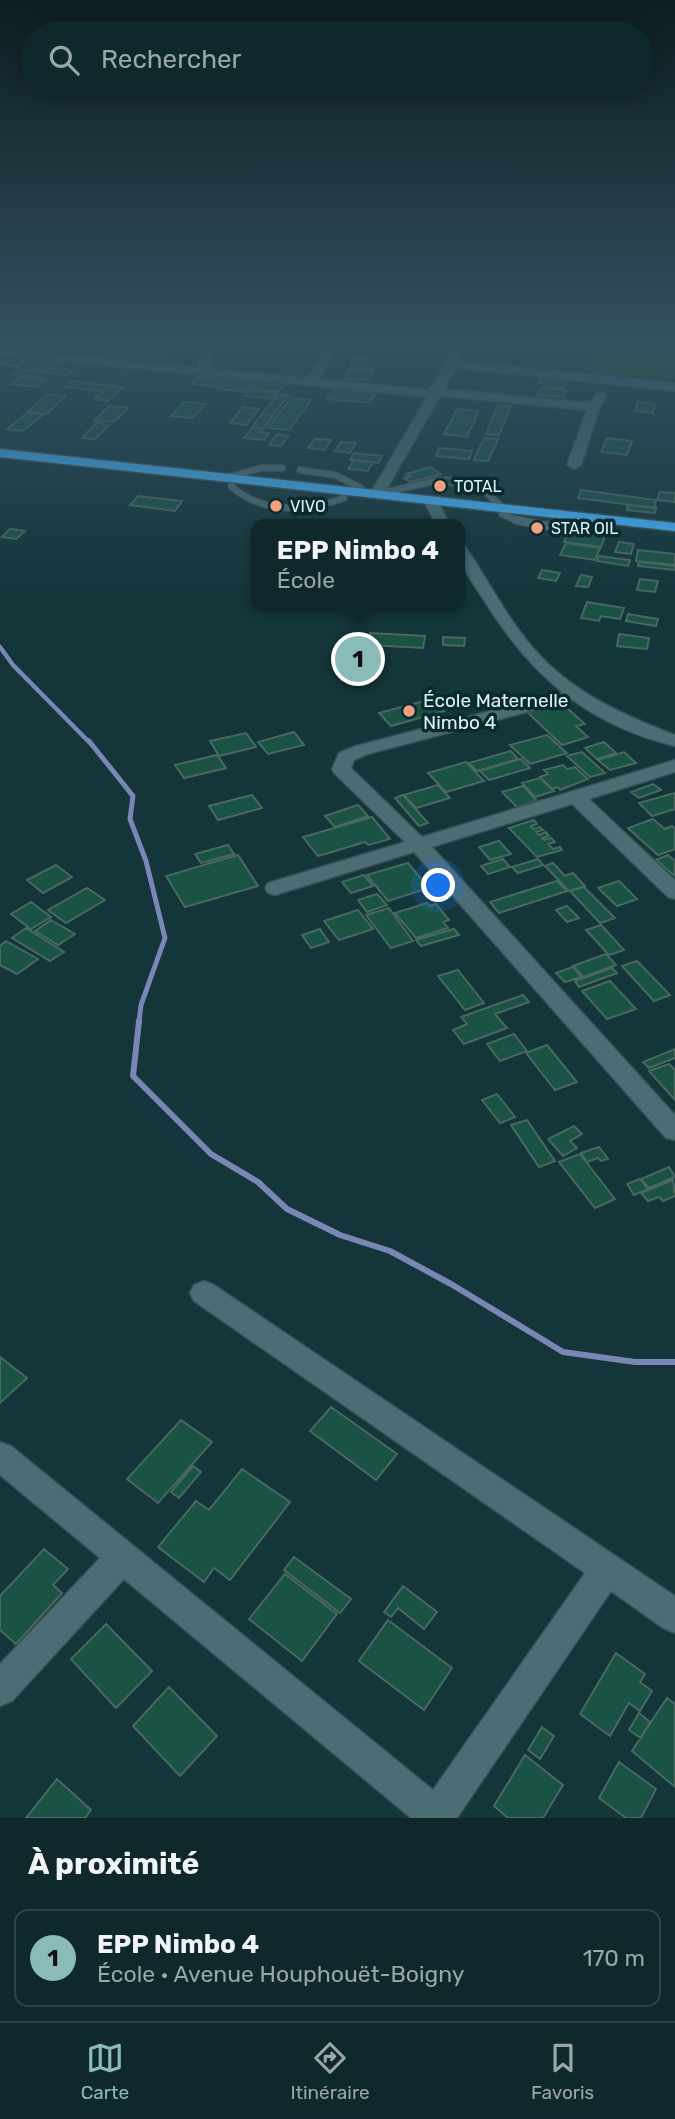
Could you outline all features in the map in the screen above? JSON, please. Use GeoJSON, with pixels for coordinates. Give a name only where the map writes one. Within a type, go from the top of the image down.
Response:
{"type":"FeatureCollection","features":[{"type":"Feature","properties":{"kind":"highway"},"geometry":{"type":"LineString","coordinates":[[0,453],[345,498],[431,503]]}},
{"type":"Feature","properties":{"kind":"highway"},"geometry":{"type":"LineString","coordinates":[[0,461],[369,493],[431,503],[675,527]]}},
{"type":"Feature","properties":{"kind":"highway"},"geometry":{"type":"LineString","coordinates":[[503,511],[675,533]]}},
{"type":"Feature","properties":{"kind":"street"},"geometry":{"type":"LineString","coordinates":[[369,493],[409,430]]}},
{"type":"Feature","properties":{"kind":"street"},"geometry":{"type":"LineString","coordinates":[[574,465],[586,430]]}},
{"type":"Feature","properties":{"kind":"street"},"geometry":{"type":"LineString","coordinates":[[431,503],[440,519]]}},
{"type":"Feature","properties":{"kind":"street"},"geometry":{"type":"LineString","coordinates":[[465,557],[528,653],[574,694],[617,720],[675,741]]}},
{"type":"Feature","properties":{"kind":"street"},"geometry":{"type":"LineString","coordinates":[[574,694],[362,750],[346,757],[341,769],[419,845],[675,1131]]}},
{"type":"Feature","properties":{"kind":"street"},"geometry":{"type":"LineString","coordinates":[[275,888],[675,766]]}},
{"type":"Feature","properties":{"kind":"street"},"geometry":{"type":"LineString","coordinates":[[576,797],[675,892]]}},
{"type":"Feature","properties":{"kind":"street"},"geometry":{"type":"LineString","coordinates":[[204,1293],[606,1572],[675,1616]]}},
{"type":"Feature","properties":{"kind":"street"},"geometry":{"type":"LineString","coordinates":[[3,1463],[124,1556],[437,1817],[606,1572]]}},
{"type":"Feature","properties":{"kind":"street"},"geometry":{"type":"LineString","coordinates":[[0,1689],[124,1556]]}},
{"type":"Feature","properties":{"kind":"lane"},"geometry":{"type":"LineString","coordinates":[[228,482],[261,468],[282,468]]}},
{"type":"Feature","properties":{"kind":"lane"},"geometry":{"type":"LineString","coordinates":[[300,470],[335,475],[369,493],[440,480]]}},
{"type":"Feature","properties":{"kind":"lane"},"geometry":{"type":"LineString","coordinates":[[469,484],[478,485],[503,511]]}},
{"type":"Feature","properties":{"kind":"building"},"geometry":{"type":"Polygon","coordinates":[[[90,430],[104,430],[95,439],[82,438],[90,430]]]}},
{"type":"Feature","properties":{"kind":"building"},"geometry":{"type":"Polygon","coordinates":[[[251,430],[269,433],[264,440],[244,438],[251,430]]]}},
{"type":"Feature","properties":{"kind":"building"},"geometry":{"type":"Polygon","coordinates":[[[446,430],[470,430],[467,437],[444,434],[446,430]]]}},
{"type":"Feature","properties":{"kind":"building"},"geometry":{"type":"Polygon","coordinates":[[[488,430],[501,430],[499,435],[486,434],[488,430]]]}},
{"type":"Feature","properties":{"kind":"building"},"geometry":{"type":"Polygon","coordinates":[[[277,434],[288,436],[281,446],[269,445],[277,434]]]}},
{"type":"Feature","properties":{"kind":"building"},"geometry":{"type":"Polygon","coordinates":[[[484,438],[498,439],[488,461],[474,460],[484,438]]]}},
{"type":"Feature","properties":{"kind":"building"},"geometry":{"type":"Polygon","coordinates":[[[607,438],[632,441],[627,455],[601,452],[607,438]]]}},
{"type":"Feature","properties":{"kind":"building"},"geometry":{"type":"Polygon","coordinates":[[[315,439],[331,440],[325,450],[308,448],[315,439]]]}},
{"type":"Feature","properties":{"kind":"building"},"geometry":{"type":"Polygon","coordinates":[[[341,442],[356,443],[350,453],[335,451],[341,442]]]}},
{"type":"Feature","properties":{"kind":"building"},"geometry":{"type":"Polygon","coordinates":[[[439,448],[472,451],[469,459],[436,456],[439,448]]]}},
{"type":"Feature","properties":{"kind":"building"},"geometry":{"type":"Polygon","coordinates":[[[354,453],[382,456],[378,463],[350,460],[354,453]]]}},
{"type":"Feature","properties":{"kind":"building"},"geometry":{"type":"Polygon","coordinates":[[[354,460],[373,462],[368,471],[348,469],[354,460]]]}},
{"type":"Feature","properties":{"kind":"building"},"geometry":{"type":"Polygon","coordinates":[[[430,467],[441,474],[410,482],[404,478],[410,476],[406,474],[430,467]]]}},
{"type":"Feature","properties":{"kind":"building"},"geometry":{"type":"Polygon","coordinates":[[[445,477],[470,480],[466,487],[441,484],[445,477]]]}},
{"type":"Feature","properties":{"kind":"building"},"geometry":{"type":"Polygon","coordinates":[[[581,490],[656,500],[654,508],[578,498],[581,490]]]}},
{"type":"Feature","properties":{"kind":"building"},"geometry":{"type":"Polygon","coordinates":[[[660,492],[675,493],[675,502],[657,500],[660,492]]]}},
{"type":"Feature","properties":{"kind":"building"},"geometry":{"type":"Polygon","coordinates":[[[138,496],[182,501],[175,511],[130,505],[138,496]]]}},
{"type":"Feature","properties":{"kind":"building"},"geometry":{"type":"Polygon","coordinates":[[[628,505],[656,508],[655,513],[627,510],[628,505]]]}},
{"type":"Feature","properties":{"kind":"building"},"geometry":{"type":"Polygon","coordinates":[[[10,529],[25,531],[16,539],[2,537],[10,529]]]}},
{"type":"Feature","properties":{"kind":"building"},"geometry":{"type":"Polygon","coordinates":[[[569,531],[605,536],[601,547],[564,542],[569,531]]]}},
{"type":"Feature","properties":{"kind":"building"},"geometry":{"type":"Polygon","coordinates":[[[619,542],[634,544],[631,554],[615,552],[619,542]]]}},
{"type":"Feature","properties":{"kind":"building"},"geometry":{"type":"Polygon","coordinates":[[[566,543],[600,548],[595,560],[560,555],[566,543]]]}},
{"type":"Feature","properties":{"kind":"building"},"geometry":{"type":"Polygon","coordinates":[[[638,550],[675,554],[675,565],[636,561],[638,550]]]}},
{"type":"Feature","properties":{"kind":"building"},"geometry":{"type":"Polygon","coordinates":[[[599,556],[630,560],[628,566],[597,561],[599,556]]]}},
{"type":"Feature","properties":{"kind":"building"},"geometry":{"type":"Polygon","coordinates":[[[639,562],[675,566],[675,570],[638,566],[639,562]]]}},
{"type":"Feature","properties":{"kind":"building"},"geometry":{"type":"Polygon","coordinates":[[[542,570],[560,573],[556,581],[538,578],[542,570]]]}},
{"type":"Feature","properties":{"kind":"building"},"geometry":{"type":"Polygon","coordinates":[[[581,575],[592,577],[588,587],[576,586],[581,575]]]}},
{"type":"Feature","properties":{"kind":"building"},"geometry":{"type":"Polygon","coordinates":[[[640,579],[658,581],[655,592],[637,590],[640,579]]]}},
{"type":"Feature","properties":{"kind":"building"},"geometry":{"type":"Polygon","coordinates":[[[587,602],[624,608],[620,619],[601,616],[599,621],[581,618],[587,602]]]}},
{"type":"Feature","properties":{"kind":"building"},"geometry":{"type":"Polygon","coordinates":[[[628,614],[658,619],[656,626],[626,621],[628,614]]]}},
{"type":"Feature","properties":{"kind":"building"},"geometry":{"type":"Polygon","coordinates":[[[370,633],[425,636],[423,648],[369,645],[370,633]]]}},
{"type":"Feature","properties":{"kind":"building"},"geometry":{"type":"Polygon","coordinates":[[[619,634],[649,638],[647,649],[617,646],[619,634]]]}},
{"type":"Feature","properties":{"kind":"building"},"geometry":{"type":"Polygon","coordinates":[[[443,637],[465,638],[464,646],[443,645],[443,637]]]}},
{"type":"Feature","properties":{"kind":"building"},"geometry":{"type":"Polygon","coordinates":[[[347,646],[373,647],[368,681],[341,680],[347,646]]]}},
{"type":"Feature","properties":{"kind":"building"},"geometry":{"type":"Polygon","coordinates":[[[431,699],[444,711],[391,726],[379,713],[431,699]]]}},
{"type":"Feature","properties":{"kind":"building"},"geometry":{"type":"Polygon","coordinates":[[[561,703],[585,724],[576,726],[588,737],[562,745],[527,712],[561,703]]]}},
{"type":"Feature","properties":{"kind":"building"},"geometry":{"type":"Polygon","coordinates":[[[294,732],[304,745],[268,754],[258,742],[294,732]]]}},
{"type":"Feature","properties":{"kind":"building"},"geometry":{"type":"Polygon","coordinates":[[[246,733],[256,747],[219,756],[210,741],[246,733]]]}},
{"type":"Feature","properties":{"kind":"building"},"geometry":{"type":"Polygon","coordinates":[[[547,735],[567,753],[530,764],[510,745],[547,735]]]}},
{"type":"Feature","properties":{"kind":"building"},"geometry":{"type":"Polygon","coordinates":[[[604,742],[616,753],[597,759],[585,748],[604,742]]]}},
{"type":"Feature","properties":{"kind":"building"},"geometry":{"type":"Polygon","coordinates":[[[511,751],[518,759],[477,771],[469,763],[511,751]]]}},
{"type":"Feature","properties":{"kind":"building"},"geometry":{"type":"Polygon","coordinates":[[[582,752],[605,773],[590,777],[567,756],[582,752]]]}},
{"type":"Feature","properties":{"kind":"building"},"geometry":{"type":"Polygon","coordinates":[[[624,752],[636,763],[610,770],[598,760],[624,752]]]}},
{"type":"Feature","properties":{"kind":"building"},"geometry":{"type":"Polygon","coordinates":[[[217,755],[226,768],[184,778],[175,765],[217,755]]]}},
{"type":"Feature","properties":{"kind":"building"},"geometry":{"type":"Polygon","coordinates":[[[521,759],[530,768],[489,780],[480,771],[521,759]]]}},
{"type":"Feature","properties":{"kind":"building"},"geometry":{"type":"Polygon","coordinates":[[[466,762],[484,781],[446,792],[428,773],[466,762]]]}},
{"type":"Feature","properties":{"kind":"building"},"geometry":{"type":"Polygon","coordinates":[[[563,765],[567,769],[575,767],[588,779],[560,790],[558,787],[552,789],[540,777],[548,774],[544,770],[563,765]]]}},
{"type":"Feature","properties":{"kind":"building"},"geometry":{"type":"Polygon","coordinates":[[[540,778],[554,791],[535,797],[522,783],[540,778]]]}},
{"type":"Feature","properties":{"kind":"building"},"geometry":{"type":"Polygon","coordinates":[[[653,784],[661,790],[639,798],[631,792],[653,784]]]}},
{"type":"Feature","properties":{"kind":"building"},"geometry":{"type":"Polygon","coordinates":[[[438,785],[450,798],[416,808],[404,795],[438,785]]]}},
{"type":"Feature","properties":{"kind":"building"},"geometry":{"type":"Polygon","coordinates":[[[523,786],[537,801],[517,807],[502,792],[523,786]]]}},
{"type":"Feature","properties":{"kind":"building"},"geometry":{"type":"Polygon","coordinates":[[[675,793],[675,809],[652,816],[639,803],[675,793]]]}},
{"type":"Feature","properties":{"kind":"building"},"geometry":{"type":"Polygon","coordinates":[[[252,795],[262,808],[218,820],[209,806],[252,795]]]}},
{"type":"Feature","properties":{"kind":"building"},"geometry":{"type":"Polygon","coordinates":[[[403,795],[428,823],[419,826],[395,798],[403,795]]]}},
{"type":"Feature","properties":{"kind":"building"},"geometry":{"type":"Polygon","coordinates":[[[358,805],[368,816],[335,827],[325,816],[358,805]]]}},
{"type":"Feature","properties":{"kind":"building"},"geometry":{"type":"Polygon","coordinates":[[[372,817],[390,839],[368,845],[365,842],[318,856],[303,837],[372,817]]]}},
{"type":"Feature","properties":{"kind":"building"},"geometry":{"type":"Polygon","coordinates":[[[653,819],[665,829],[672,826],[675,829],[675,849],[658,855],[628,828],[653,819]]]}},
{"type":"Feature","properties":{"kind":"building"},"geometry":{"type":"Polygon","coordinates":[[[534,820],[537,824],[531,826],[533,829],[540,827],[543,830],[536,832],[539,835],[546,832],[549,836],[542,838],[551,838],[555,842],[548,844],[553,849],[560,847],[562,850],[537,857],[509,828],[534,820]]]}},
{"type":"Feature","properties":{"kind":"building"},"geometry":{"type":"Polygon","coordinates":[[[499,841],[511,854],[490,860],[479,847],[499,841]]]}},
{"type":"Feature","properties":{"kind":"building"},"geometry":{"type":"Polygon","coordinates":[[[228,845],[234,854],[201,863],[195,854],[228,845]]]}},
{"type":"Feature","properties":{"kind":"building"},"geometry":{"type":"Polygon","coordinates":[[[238,855],[258,886],[185,907],[166,876],[238,855]]]}},
{"type":"Feature","properties":{"kind":"building"},"geometry":{"type":"Polygon","coordinates":[[[668,855],[675,861],[675,876],[656,860],[668,855]]]}},
{"type":"Feature","properties":{"kind":"building"},"geometry":{"type":"Polygon","coordinates":[[[503,859],[510,867],[488,874],[481,866],[503,859]]]}},
{"type":"Feature","properties":{"kind":"building"},"geometry":{"type":"Polygon","coordinates":[[[538,859],[543,865],[518,873],[512,867],[538,859]]]}},
{"type":"Feature","properties":{"kind":"building"},"geometry":{"type":"Polygon","coordinates":[[[408,863],[429,888],[388,901],[367,875],[408,863]]]}},
{"type":"Feature","properties":{"kind":"building"},"geometry":{"type":"Polygon","coordinates":[[[553,863],[565,876],[573,873],[585,886],[569,891],[545,866],[553,863]]]}},
{"type":"Feature","properties":{"kind":"building"},"geometry":{"type":"Polygon","coordinates":[[[56,865],[72,877],[43,893],[27,880],[56,865]]]}},
{"type":"Feature","properties":{"kind":"building"},"geometry":{"type":"Polygon","coordinates":[[[364,875],[373,886],[351,893],[342,882],[364,875]]]}},
{"type":"Feature","properties":{"kind":"building"},"geometry":{"type":"Polygon","coordinates":[[[557,881],[567,891],[499,913],[490,902],[557,881]]]}},
{"type":"Feature","properties":{"kind":"building"},"geometry":{"type":"Polygon","coordinates":[[[619,881],[637,899],[617,906],[598,888],[619,881]]]}},
{"type":"Feature","properties":{"kind":"building"},"geometry":{"type":"Polygon","coordinates":[[[584,887],[615,918],[600,923],[570,891],[584,887]]]}},
{"type":"Feature","properties":{"kind":"building"},"geometry":{"type":"Polygon","coordinates":[[[87,888],[105,900],[66,923],[48,910],[87,888]]]}},
{"type":"Feature","properties":{"kind":"building"},"geometry":{"type":"Polygon","coordinates":[[[377,894],[387,905],[367,912],[358,900],[377,894]]]}},
{"type":"Feature","properties":{"kind":"building"},"geometry":{"type":"Polygon","coordinates":[[[31,902],[51,917],[31,929],[11,914],[31,902]]]}},
{"type":"Feature","properties":{"kind":"building"},"geometry":{"type":"Polygon","coordinates":[[[427,903],[430,906],[436,904],[449,920],[443,922],[448,928],[416,938],[395,913],[427,903]]]}},
{"type":"Feature","properties":{"kind":"building"},"geometry":{"type":"Polygon","coordinates":[[[567,906],[579,918],[567,922],[556,910],[567,906]]]}},
{"type":"Feature","properties":{"kind":"building"},"geometry":{"type":"Polygon","coordinates":[[[389,908],[413,941],[391,948],[366,915],[389,908]]]}},
{"type":"Feature","properties":{"kind":"building"},"geometry":{"type":"Polygon","coordinates":[[[358,910],[373,929],[339,940],[324,921],[358,910]]]}},
{"type":"Feature","properties":{"kind":"building"},"geometry":{"type":"Polygon","coordinates":[[[51,920],[75,934],[58,945],[35,931],[51,920]]]}},
{"type":"Feature","properties":{"kind":"building"},"geometry":{"type":"Polygon","coordinates":[[[601,925],[624,950],[609,955],[586,930],[601,925]]]}},
{"type":"Feature","properties":{"kind":"building"},"geometry":{"type":"Polygon","coordinates":[[[26,928],[64,952],[50,961],[12,938],[26,928]]]}},
{"type":"Feature","properties":{"kind":"building"},"geometry":{"type":"Polygon","coordinates":[[[320,929],[329,942],[311,948],[302,935],[320,929]]]}},
{"type":"Feature","properties":{"kind":"building"},"geometry":{"type":"Polygon","coordinates":[[[454,929],[459,935],[421,946],[416,940],[454,929]]]}},
{"type":"Feature","properties":{"kind":"building"},"geometry":{"type":"Polygon","coordinates":[[[6,941],[38,959],[17,974],[0,965],[0,946],[6,941]]]}},
{"type":"Feature","properties":{"kind":"building"},"geometry":{"type":"Polygon","coordinates":[[[606,954],[616,965],[583,977],[573,966],[606,954]]]}},
{"type":"Feature","properties":{"kind":"building"},"geometry":{"type":"Polygon","coordinates":[[[637,961],[670,995],[654,1001],[622,966],[637,961]]]}},
{"type":"Feature","properties":{"kind":"building"},"geometry":{"type":"Polygon","coordinates":[[[573,967],[581,977],[565,982],[556,973],[573,967]]]}},
{"type":"Feature","properties":{"kind":"building"},"geometry":{"type":"Polygon","coordinates":[[[612,968],[617,973],[579,987],[575,981],[612,968]]]}},
{"type":"Feature","properties":{"kind":"building"},"geometry":{"type":"Polygon","coordinates":[[[458,970],[484,1003],[465,1010],[438,976],[458,970]]]}},
{"type":"Feature","properties":{"kind":"building"},"geometry":{"type":"Polygon","coordinates":[[[610,981],[636,1009],[607,1019],[582,991],[610,981]]]}},
{"type":"Feature","properties":{"kind":"building"},"geometry":{"type":"Polygon","coordinates":[[[523,995],[529,1002],[495,1014],[507,1028],[464,1044],[453,1030],[467,1024],[461,1017],[523,995]]]}},
{"type":"Feature","properties":{"kind":"building"},"geometry":{"type":"Polygon","coordinates":[[[514,1034],[527,1051],[500,1061],[487,1044],[514,1034]]]}},
{"type":"Feature","properties":{"kind":"building"},"geometry":{"type":"Polygon","coordinates":[[[547,1045],[577,1082],[555,1090],[526,1053],[547,1045]]]}},
{"type":"Feature","properties":{"kind":"building"},"geometry":{"type":"Polygon","coordinates":[[[675,1049],[675,1058],[649,1068],[643,1062],[675,1049]]]}},
{"type":"Feature","properties":{"kind":"building"},"geometry":{"type":"Polygon","coordinates":[[[669,1064],[675,1070],[675,1100],[649,1071],[669,1064]]]}},
{"type":"Feature","properties":{"kind":"building"},"geometry":{"type":"Polygon","coordinates":[[[497,1094],[515,1117],[500,1123],[482,1100],[497,1094]]]}},
{"type":"Feature","properties":{"kind":"building"},"geometry":{"type":"Polygon","coordinates":[[[527,1120],[555,1161],[539,1167],[511,1125],[527,1120]]]}},
{"type":"Feature","properties":{"kind":"building"},"geometry":{"type":"Polygon","coordinates":[[[574,1126],[582,1134],[570,1141],[577,1148],[563,1156],[548,1139],[574,1126]]]}},
{"type":"Feature","properties":{"kind":"building"},"geometry":{"type":"Polygon","coordinates":[[[599,1147],[608,1159],[601,1161],[598,1158],[587,1162],[581,1153],[599,1147]]]}},
{"type":"Feature","properties":{"kind":"building"},"geometry":{"type":"Polygon","coordinates":[[[580,1154],[615,1199],[595,1208],[559,1162],[580,1154]]]}},
{"type":"Feature","properties":{"kind":"building"},"geometry":{"type":"Polygon","coordinates":[[[669,1167],[675,1177],[649,1188],[641,1179],[669,1167]]]}},
{"type":"Feature","properties":{"kind":"building"},"geometry":{"type":"Polygon","coordinates":[[[640,1179],[648,1189],[634,1195],[627,1184],[640,1179]]]}},
{"type":"Feature","properties":{"kind":"building"},"geometry":{"type":"Polygon","coordinates":[[[673,1180],[675,1196],[663,1201],[659,1197],[648,1201],[641,1193],[673,1180]]]}},
{"type":"Feature","properties":{"kind":"building"},"geometry":{"type":"Polygon","coordinates":[[[0,1357],[27,1378],[0,1403],[0,1357]]]}},
{"type":"Feature","properties":{"kind":"building"},"geometry":{"type":"Polygon","coordinates":[[[331,1407],[397,1454],[376,1480],[310,1431],[331,1407]]]}},
{"type":"Feature","properties":{"kind":"building"},"geometry":{"type":"Polygon","coordinates":[[[181,1420],[212,1442],[158,1503],[127,1479],[181,1420]]]}},
{"type":"Feature","properties":{"kind":"building"},"geometry":{"type":"Polygon","coordinates":[[[193,1466],[201,1472],[179,1498],[171,1492],[193,1466]]]}},
{"type":"Feature","properties":{"kind":"building"},"geometry":{"type":"Polygon","coordinates":[[[242,1469],[290,1502],[230,1580],[214,1568],[204,1582],[158,1547],[196,1501],[209,1510],[242,1469]]]}},
{"type":"Feature","properties":{"kind":"building"},"geometry":{"type":"Polygon","coordinates":[[[44,1549],[68,1569],[53,1585],[62,1593],[16,1644],[0,1630],[0,1596],[44,1549]]]}},
{"type":"Feature","properties":{"kind":"building"},"geometry":{"type":"Polygon","coordinates":[[[294,1557],[351,1599],[340,1613],[284,1570],[294,1557]]]}},
{"type":"Feature","properties":{"kind":"building"},"geometry":{"type":"Polygon","coordinates":[[[285,1574],[337,1614],[302,1661],[249,1619],[285,1574]]]}},
{"type":"Feature","properties":{"kind":"building"},"geometry":{"type":"Polygon","coordinates":[[[403,1586],[437,1612],[424,1629],[398,1608],[391,1617],[384,1612],[403,1586]]]}},
{"type":"Feature","properties":{"kind":"building"},"geometry":{"type":"Polygon","coordinates":[[[388,1620],[452,1668],[424,1710],[359,1661],[388,1620]]]}},
{"type":"Feature","properties":{"kind":"building"},"geometry":{"type":"Polygon","coordinates":[[[106,1624],[152,1671],[116,1708],[71,1659],[106,1624]]]}},
{"type":"Feature","properties":{"kind":"building"},"geometry":{"type":"Polygon","coordinates":[[[616,1653],[645,1674],[640,1682],[652,1691],[640,1711],[629,1703],[610,1736],[580,1714],[616,1653]]]}},
{"type":"Feature","properties":{"kind":"building"},"geometry":{"type":"Polygon","coordinates":[[[169,1687],[217,1736],[180,1776],[133,1726],[169,1687]]]}},
{"type":"Feature","properties":{"kind":"building"},"geometry":{"type":"Polygon","coordinates":[[[667,1698],[675,1704],[675,1787],[632,1751],[667,1698]]]}},
{"type":"Feature","properties":{"kind":"building"},"geometry":{"type":"Polygon","coordinates":[[[639,1713],[650,1722],[641,1738],[629,1730],[639,1713]]]}},
{"type":"Feature","properties":{"kind":"building"},"geometry":{"type":"Polygon","coordinates":[[[542,1727],[554,1736],[540,1759],[528,1750],[542,1727]]]}},
{"type":"Feature","properties":{"kind":"building"},"geometry":{"type":"Polygon","coordinates":[[[525,1755],[563,1785],[543,1818],[508,1818],[494,1806],[525,1755]]]}},
{"type":"Feature","properties":{"kind":"building"},"geometry":{"type":"Polygon","coordinates":[[[619,1762],[656,1789],[641,1818],[626,1818],[599,1798],[619,1762]]]}},
{"type":"Feature","properties":{"kind":"building"},"geometry":{"type":"Polygon","coordinates":[[[57,1779],[91,1810],[85,1818],[26,1818],[57,1779]]]}},
{"type":"Feature","properties":{"kind":"waterway"},"geometry":{"type":"LineString","coordinates":[[0,647],[13,665],[90,743]]}},
{"type":"Feature","properties":{"kind":"waterway"},"geometry":{"type":"LineString","coordinates":[[89,741],[133,796],[130,819],[146,861],[165,938],[141,1005],[139,1022]]}},
{"type":"Feature","properties":{"kind":"waterway"},"geometry":{"type":"LineString","coordinates":[[139,1021],[133,1076],[211,1154],[258,1182],[287,1209],[340,1235],[390,1251],[451,1284],[563,1352],[635,1362],[675,1362]]}},
{"type":"Feature","properties":{"kind":"place","name":"TOTAL"},"geometry":{"type":"Point","coordinates":[440,486]}},
{"type":"Feature","properties":{"kind":"place","name":"VIVO"},"geometry":{"type":"Point","coordinates":[276,506]}},
{"type":"Feature","properties":{"kind":"place","name":"STAR OIL"},"geometry":{"type":"Point","coordinates":[537,528]}},
{"type":"Feature","properties":{"kind":"place","name":"EPP Nimbo 4"},"geometry":{"type":"Point","coordinates":[358,659]}},
{"type":"Feature","properties":{"kind":"place","name":"École Maternelle Nimbo 4"},"geometry":{"type":"Point","coordinates":[409,711]}}]}
